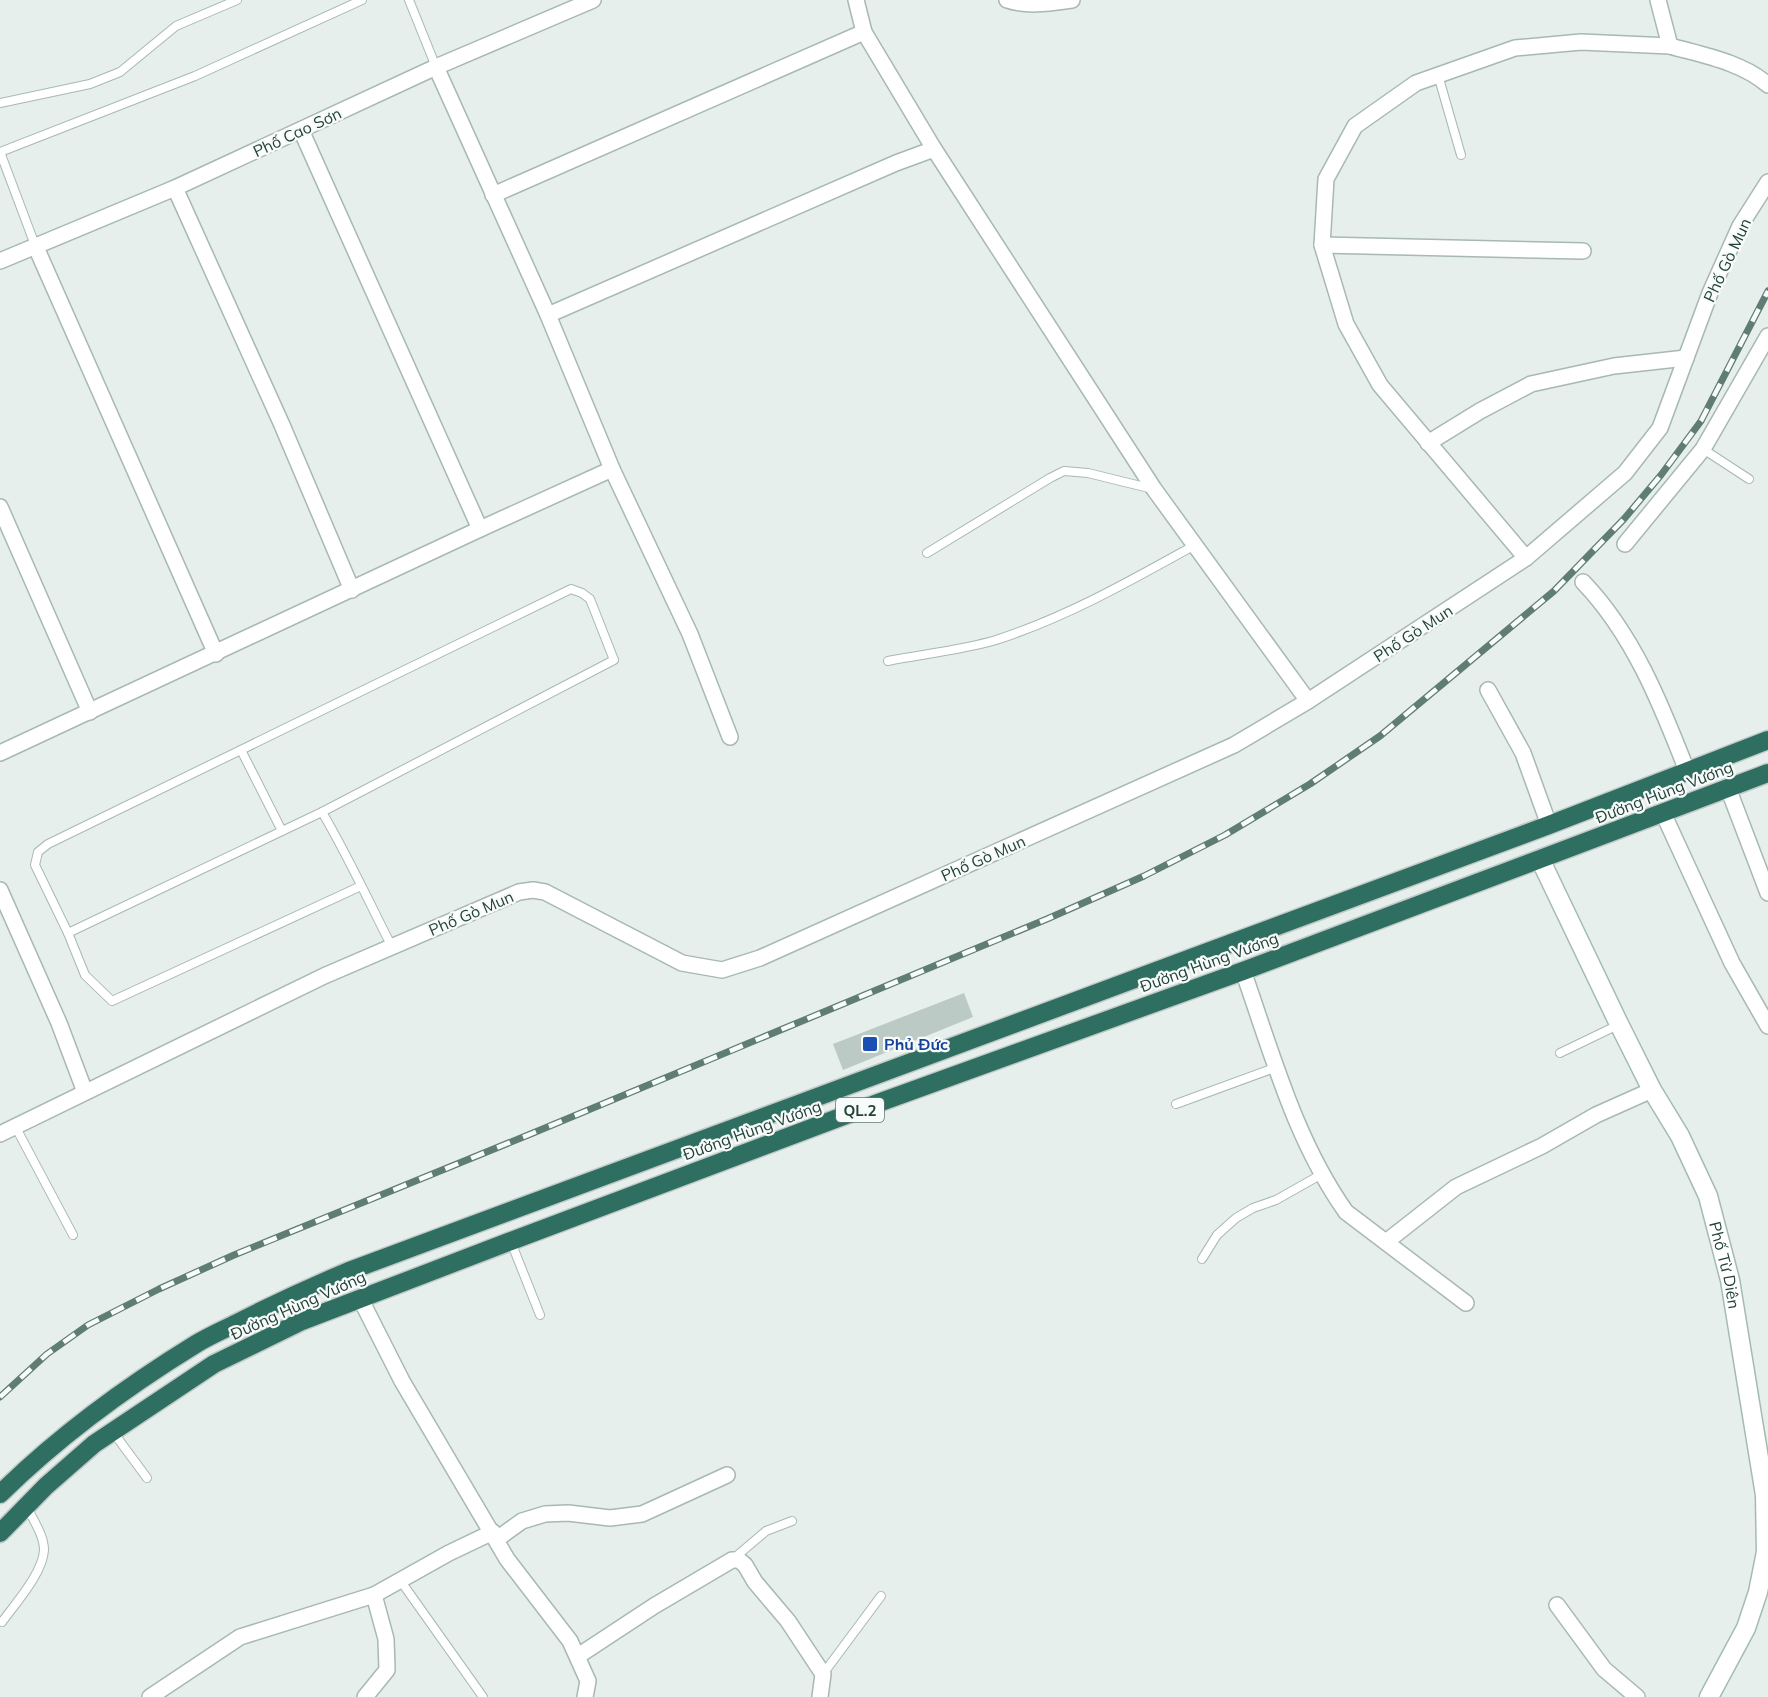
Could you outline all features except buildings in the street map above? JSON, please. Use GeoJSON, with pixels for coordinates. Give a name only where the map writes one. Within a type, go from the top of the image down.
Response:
{"type":"FeatureCollection","features":[{"type":"Feature","properties":{"kind":"highway","name":"Đường Hùng Vương"},"geometry":{"type":"LineString","coordinates":[[0,1494],[78,1424],[116,1397],[197,1342],[293,1294],[1549,825],[1768,740]]}},
{"type":"Feature","properties":{"kind":"highway","name":"Đường Hùng Vương"},"geometry":{"type":"LineString","coordinates":[[0,1533],[26,1505],[94,1444],[214,1364],[303,1321],[878,1103],[1243,971],[1768,773]]}},
{"type":"Feature","properties":{"kind":"street","name":"Phố Cao Sơn"},"geometry":{"type":"LineString","coordinates":[[0,261],[175,188],[436,67],[593,0]]}},
{"type":"Feature","properties":{"kind":"street"},"geometry":{"type":"LineString","coordinates":[[856,0],[864,32],[934,148],[1155,489],[1308,701]]}},
{"type":"Feature","properties":{"kind":"street"},"geometry":{"type":"LineString","coordinates":[[1007,0],[1017,3],[1072,0]]}},
{"type":"Feature","properties":{"kind":"street"},"geometry":{"type":"LineString","coordinates":[[1658,0],[1670,46]]}},
{"type":"Feature","properties":{"kind":"street"},"geometry":{"type":"LineString","coordinates":[[493,195],[864,32]]}},
{"type":"Feature","properties":{"kind":"street"},"geometry":{"type":"LineString","coordinates":[[1526,558],[1380,386],[1346,324],[1322,245],[1326,179],[1355,126],[1416,83],[1515,48],[1581,42],[1670,46],[1726,62],[1761,78],[1768,84]]}},
{"type":"Feature","properties":{"kind":"street"},"geometry":{"type":"LineString","coordinates":[[436,67],[548,315],[612,469],[690,634],[730,737]]}},
{"type":"Feature","properties":{"kind":"street"},"geometry":{"type":"LineString","coordinates":[[302,130],[480,528]]}},
{"type":"Feature","properties":{"kind":"street"},"geometry":{"type":"LineString","coordinates":[[548,315],[934,148]]}},
{"type":"Feature","properties":{"kind":"street","name":"Phố Gò Mun"},"geometry":{"type":"LineString","coordinates":[[0,1134],[324,976],[519,892],[533,890],[545,892],[682,963],[722,970],[760,958],[1234,745],[1308,701],[1526,558],[1625,473],[1660,428],[1710,293],[1740,226],[1768,182]]}},
{"type":"Feature","properties":{"kind":"street"},"geometry":{"type":"LineString","coordinates":[[175,188],[282,425],[352,590]]}},
{"type":"Feature","properties":{"kind":"street"},"geometry":{"type":"LineString","coordinates":[[35,245],[216,654]]}},
{"type":"Feature","properties":{"kind":"street"},"geometry":{"type":"LineString","coordinates":[[1322,245],[1583,251]]}},
{"type":"Feature","properties":{"kind":"street"},"geometry":{"type":"LineString","coordinates":[[1625,544],[1703,449],[1768,336]]}},
{"type":"Feature","properties":{"kind":"street"},"geometry":{"type":"LineString","coordinates":[[1428,442],[1531,384],[1614,366],[1686,358]]}},
{"type":"Feature","properties":{"kind":"street"},"geometry":{"type":"LineString","coordinates":[[0,753],[216,654],[480,528],[612,469]]}},
{"type":"Feature","properties":{"kind":"street"},"geometry":{"type":"LineString","coordinates":[[0,507],[90,712]]}},
{"type":"Feature","properties":{"kind":"street"},"geometry":{"type":"LineString","coordinates":[[1583,582],[1602,602],[1635,656],[1661,704],[1687,771]]}},
{"type":"Feature","properties":{"kind":"street"},"geometry":{"type":"LineString","coordinates":[[1488,690],[1523,753],[1549,825]]}},
{"type":"Feature","properties":{"kind":"street"},"geometry":{"type":"LineString","coordinates":[[1728,788],[1768,893]]}},
{"type":"Feature","properties":{"kind":"street"},"geometry":{"type":"LineString","coordinates":[[1663,813],[1732,963],[1768,1026]]}},
{"type":"Feature","properties":{"kind":"street","name":"Phố Từ Diên"},"geometry":{"type":"LineString","coordinates":[[1540,859],[1619,1024],[1652,1090],[1680,1136],[1708,1196],[1730,1280],[1763,1448],[1766,1552],[1758,1592],[1746,1628],[1709,1697]]}},
{"type":"Feature","properties":{"kind":"street"},"geometry":{"type":"LineString","coordinates":[[0,890],[59,1023],[84,1092]]}},
{"type":"Feature","properties":{"kind":"street"},"geometry":{"type":"LineString","coordinates":[[1243,971],[1303,1137],[1322,1174],[1346,1212],[1466,1303]]}},
{"type":"Feature","properties":{"kind":"street"},"geometry":{"type":"LineString","coordinates":[[1386,1242],[1456,1187],[1542,1146],[1596,1115],[1652,1090]]}},
{"type":"Feature","properties":{"kind":"street"},"geometry":{"type":"LineString","coordinates":[[360,1298],[402,1381],[507,1558],[570,1641],[588,1681],[585,1697]]}},
{"type":"Feature","properties":{"kind":"street"},"geometry":{"type":"LineString","coordinates":[[151,1696],[240,1637],[374,1595],[522,1521],[545,1514],[568,1513],[610,1518],[642,1514],[727,1475]]}},
{"type":"Feature","properties":{"kind":"street"},"geometry":{"type":"LineString","coordinates":[[578,1656],[654,1606],[732,1560],[740,1560],[788,1621],[823,1674],[819,1697]]}},
{"type":"Feature","properties":{"kind":"street"},"geometry":{"type":"LineString","coordinates":[[366,1697],[387,1671],[386,1639],[374,1595]]}},
{"type":"Feature","properties":{"kind":"street"},"geometry":{"type":"LineString","coordinates":[[1557,1605],[1604,1669],[1637,1697]]}},
{"type":"Feature","properties":{"kind":"lane"},"geometry":{"type":"LineString","coordinates":[[0,103],[90,84],[120,72],[176,26],[237,0]]}},
{"type":"Feature","properties":{"kind":"lane"},"geometry":{"type":"LineString","coordinates":[[35,245],[0,152],[195,76],[363,0]]}},
{"type":"Feature","properties":{"kind":"lane"},"geometry":{"type":"LineString","coordinates":[[409,0],[436,67]]}},
{"type":"Feature","properties":{"kind":"lane"},"geometry":{"type":"LineString","coordinates":[[1438,75],[1461,155]]}},
{"type":"Feature","properties":{"kind":"lane"},"geometry":{"type":"LineString","coordinates":[[1703,449],[1749,478]]}},
{"type":"Feature","properties":{"kind":"lane"},"geometry":{"type":"LineString","coordinates":[[927,554],[1064,471],[1088,473],[1155,489]]}},
{"type":"Feature","properties":{"kind":"lane"},"geometry":{"type":"LineString","coordinates":[[888,661],[1011,635],[1085,605],[1195,545]]}},
{"type":"Feature","properties":{"kind":"lane"},"geometry":{"type":"LineString","coordinates":[[68,933],[322,812],[614,660],[590,599],[571,589],[48,844],[38,852],[35,865],[86,975],[112,1001],[361,886]]}},
{"type":"Feature","properties":{"kind":"lane"},"geometry":{"type":"LineString","coordinates":[[241,750],[282,831]]}},
{"type":"Feature","properties":{"kind":"lane"},"geometry":{"type":"LineString","coordinates":[[322,812],[392,947]]}},
{"type":"Feature","properties":{"kind":"lane"},"geometry":{"type":"LineString","coordinates":[[1560,1053],[1619,1024]]}},
{"type":"Feature","properties":{"kind":"lane"},"geometry":{"type":"LineString","coordinates":[[1176,1104],[1277,1067]]}},
{"type":"Feature","properties":{"kind":"lane"},"geometry":{"type":"LineString","coordinates":[[15,1126],[73,1235]]}},
{"type":"Feature","properties":{"kind":"lane"},"geometry":{"type":"LineString","coordinates":[[1202,1259],[1217,1235],[1236,1218],[1253,1208],[1276,1200],[1322,1174]]}},
{"type":"Feature","properties":{"kind":"lane"},"geometry":{"type":"LineString","coordinates":[[511,1241],[540,1315]]}},
{"type":"Feature","properties":{"kind":"lane"},"geometry":{"type":"LineString","coordinates":[[113,1431],[147,1478]]}},
{"type":"Feature","properties":{"kind":"lane"},"geometry":{"type":"LineString","coordinates":[[2,1622],[28,1586],[44,1551],[41,1536],[26,1505]]}},
{"type":"Feature","properties":{"kind":"lane"},"geometry":{"type":"LineString","coordinates":[[732,1560],[766,1531],[792,1521]]}},
{"type":"Feature","properties":{"kind":"lane"},"geometry":{"type":"LineString","coordinates":[[400,1580],[483,1697]]}},
{"type":"Feature","properties":{"kind":"lane"},"geometry":{"type":"LineString","coordinates":[[823,1674],[881,1596]]}},
{"type":"Feature","properties":{"kind":"railway"},"geometry":{"type":"LineString","coordinates":[[0,1397],[47,1354],[88,1325],[159,1289],[234,1255],[1047,919],[1144,876],[1225,835],[1310,784],[1380,736],[1554,591],[1624,519],[1661,475],[1701,421],[1768,291]]}},
{"type":"Feature","properties":{"kind":"place","name":"Phủ Đức"},"geometry":{"type":"Point","coordinates":[870,1044]}}]}
